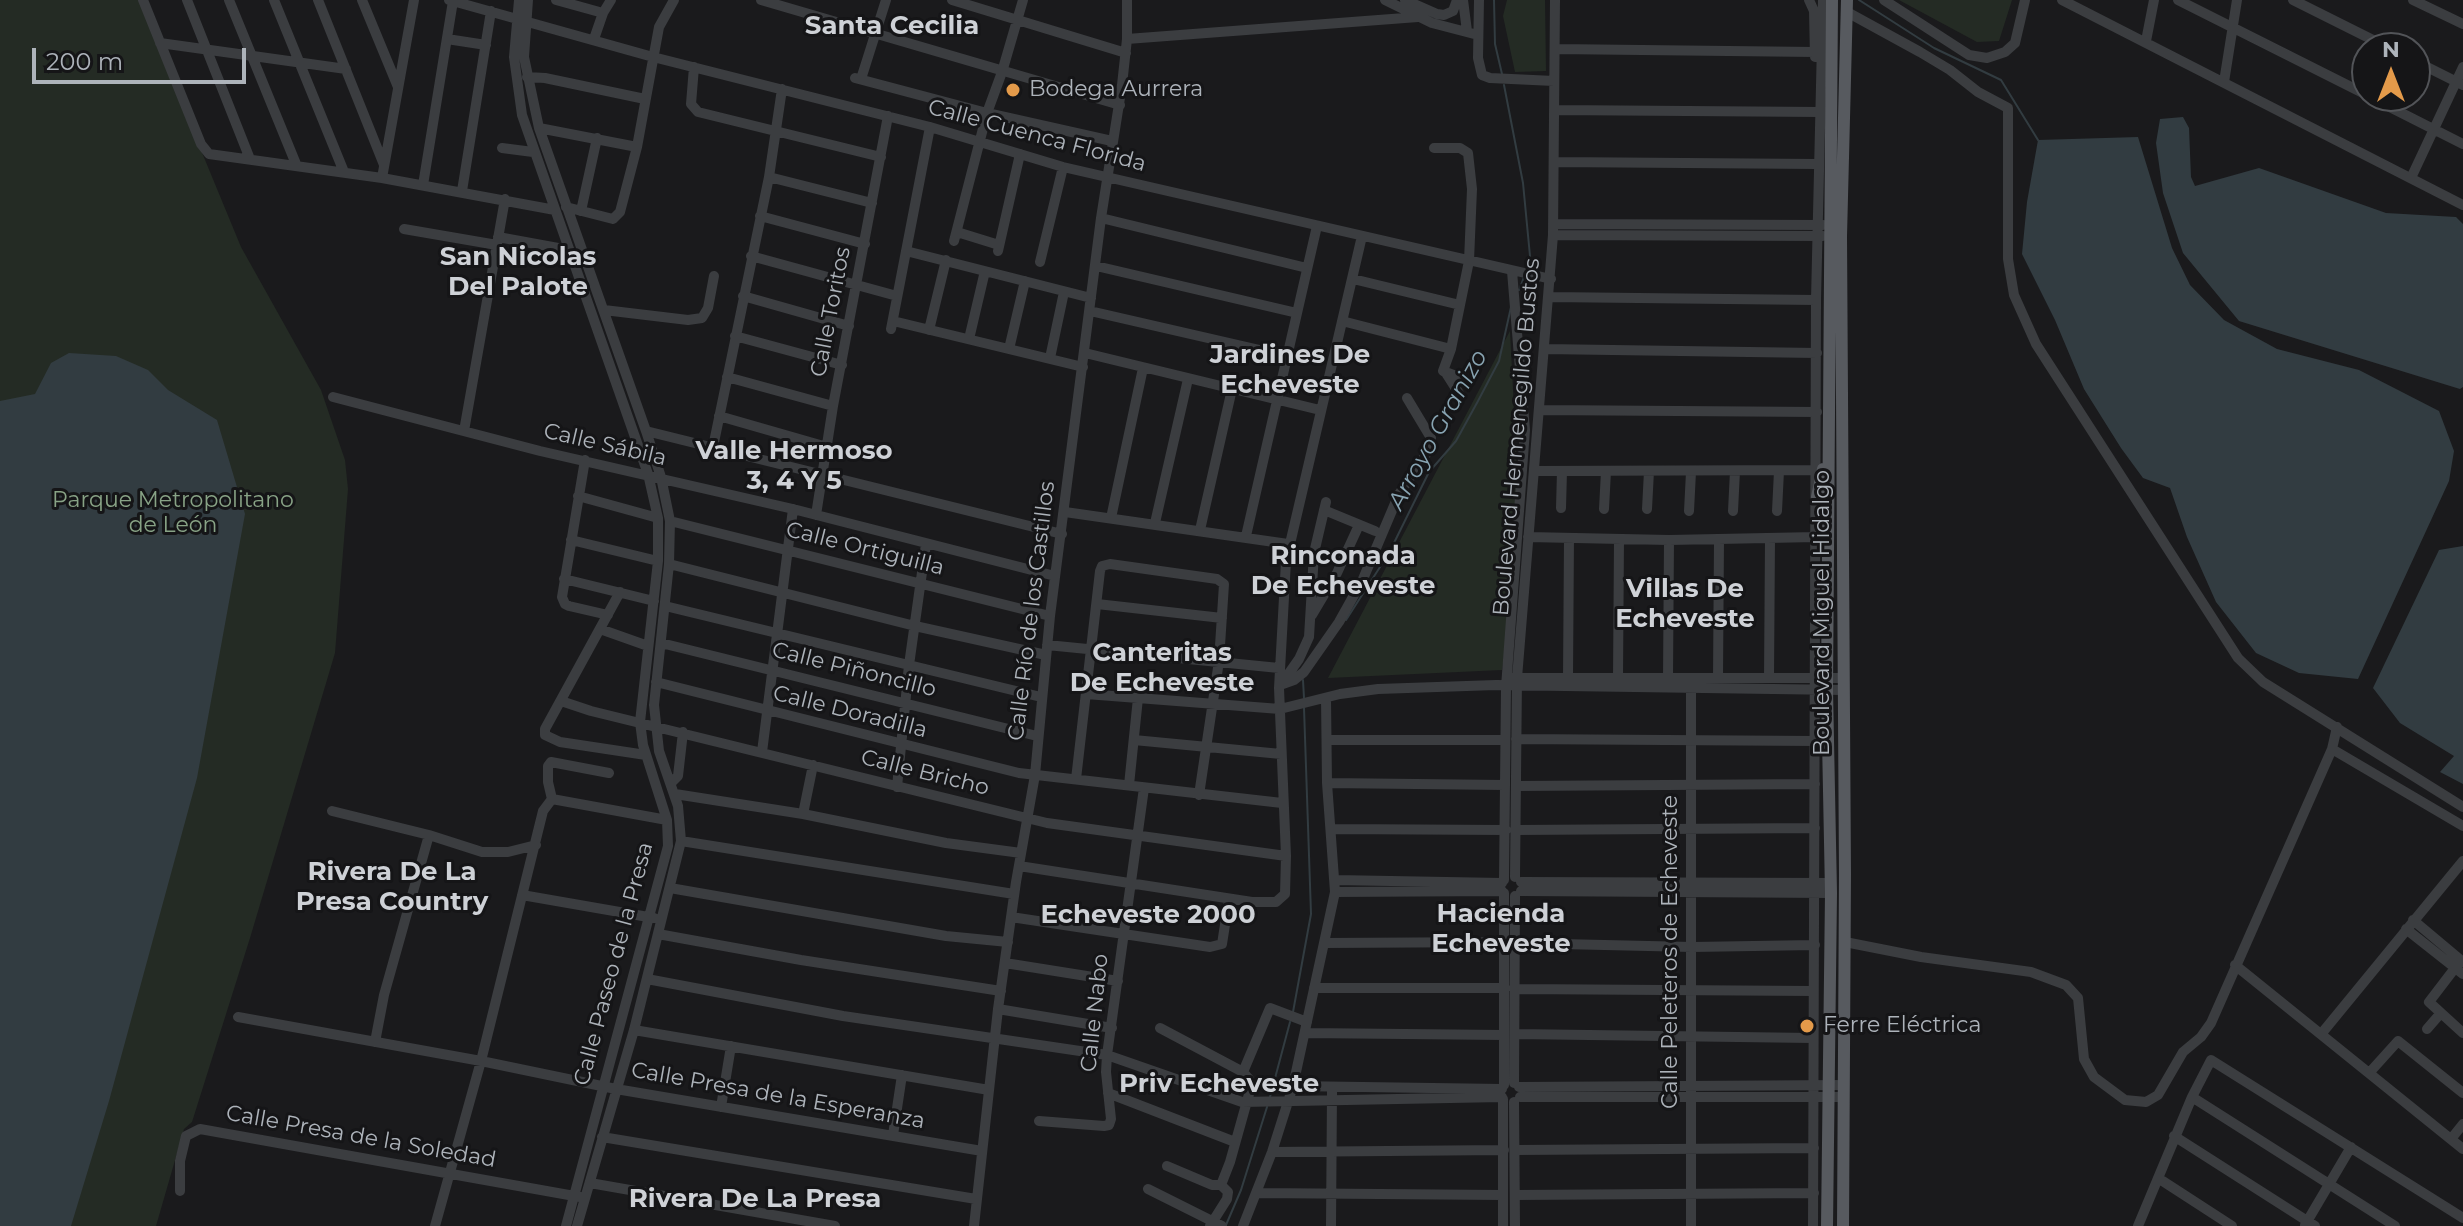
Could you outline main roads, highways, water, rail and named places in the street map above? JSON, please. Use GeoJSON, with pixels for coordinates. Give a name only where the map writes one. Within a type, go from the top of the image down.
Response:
{"type":"FeatureCollection","features":[{"type":"Feature","properties":{"kind":"main road","name":"Boulevard Miguel Hidalgo"},"geometry":{"type":"LineString","coordinates":[[1832,0],[1827,64],[1842,684],[1845,942],[1843,1226]]}},
{"type":"Feature","properties":{"kind":"main road","name":"Boulevard Miguel Hidalgo"},"geometry":{"type":"LineString","coordinates":[[1827,1226],[1831,888],[1821,683],[1829,430],[1830,231],[1847,6]]}},
{"type":"Feature","properties":{"kind":"main road"},"geometry":{"type":"LineString","coordinates":[[1817,497],[1829,430]]}},
{"type":"Feature","properties":{"kind":"waterway","name":"Arroyo Granizo"},"geometry":{"type":"LineString","coordinates":[[1494,0],[1495,44],[1502,74]]}},
{"type":"Feature","properties":{"kind":"waterway"},"geometry":{"type":"LineString","coordinates":[[1859,0],[1934,48],[2001,80],[2038,140]]}},
{"type":"Feature","properties":{"kind":"waterway","name":"Arroyo Granizo"},"geometry":{"type":"LineString","coordinates":[[1504,85],[1523,183],[1530,256],[1527,267]]}},
{"type":"Feature","properties":{"kind":"waterway","name":"Arroyo Granizo"},"geometry":{"type":"LineString","coordinates":[[1519,290],[1524,277]]}},
{"type":"Feature","properties":{"kind":"waterway","name":"Arroyo Granizo"},"geometry":{"type":"LineString","coordinates":[[1346,620],[1389,553],[1429,472],[1456,441],[1478,401],[1499,361],[1511,307]]}},
{"type":"Feature","properties":{"kind":"waterway","name":"Arroyo Granizo"},"geometry":{"type":"LineString","coordinates":[[1303,680],[1304,698]]}},
{"type":"Feature","properties":{"kind":"waterway","name":"Arroyo Granizo"},"geometry":{"type":"LineString","coordinates":[[1293,1012],[1311,914],[1304,708]]}},
{"type":"Feature","properties":{"kind":"waterway","name":"Arroyo Granizo"},"geometry":{"type":"LineString","coordinates":[[1270,1097],[1290,1022]]}},
{"type":"Feature","properties":{"kind":"waterway","name":"Arroyo Granizo"},"geometry":{"type":"LineString","coordinates":[[1226,1225],[1241,1190],[1267,1107]]}},
{"type":"Feature","properties":{"kind":"place","name":"Bodega Aurrera"},"geometry":{"type":"Point","coordinates":[1013,90]}},
{"type":"Feature","properties":{"kind":"place","name":"Ferre Eléctrica"},"geometry":{"type":"Point","coordinates":[1807,1026]}},
{"type":"Feature","properties":{"kind":"district","name":"Santa Cecilia"},"geometry":{"type":"Point","coordinates":[892,26]}},
{"type":"Feature","properties":{"kind":"district","name":"San Nicolas Del Palote"},"geometry":{"type":"Point","coordinates":[518,272]}},
{"type":"Feature","properties":{"kind":"district","name":"Jardines De Echeveste"},"geometry":{"type":"Point","coordinates":[1290,370]}},
{"type":"Feature","properties":{"kind":"district","name":"Valle Hermoso 3, 4 Y 5"},"geometry":{"type":"Point","coordinates":[794,466]}},
{"type":"Feature","properties":{"kind":"district","name":"Rinconada De Echeveste"},"geometry":{"type":"Point","coordinates":[1343,571]}},
{"type":"Feature","properties":{"kind":"district","name":"Villas De Echeveste"},"geometry":{"type":"Point","coordinates":[1685,604]}},
{"type":"Feature","properties":{"kind":"district","name":"Canteritas De Echeveste"},"geometry":{"type":"Point","coordinates":[1162,668]}},
{"type":"Feature","properties":{"kind":"district","name":"Rivera De La Presa Country"},"geometry":{"type":"Point","coordinates":[392,887]}},
{"type":"Feature","properties":{"kind":"district","name":"Echeveste 2000"},"geometry":{"type":"Point","coordinates":[1148,915]}},
{"type":"Feature","properties":{"kind":"district","name":"Hacienda Echeveste"},"geometry":{"type":"Point","coordinates":[1501,929]}},
{"type":"Feature","properties":{"kind":"district","name":"Priv Echeveste"},"geometry":{"type":"Point","coordinates":[1219,1084]}},
{"type":"Feature","properties":{"kind":"district","name":"Rivera De La Presa"},"geometry":{"type":"Point","coordinates":[755,1199]}},
{"type":"Feature","properties":{"kind":"park label","name":"Parque Metropolitano de León"},"geometry":{"type":"Point","coordinates":[173,514]}}]}
